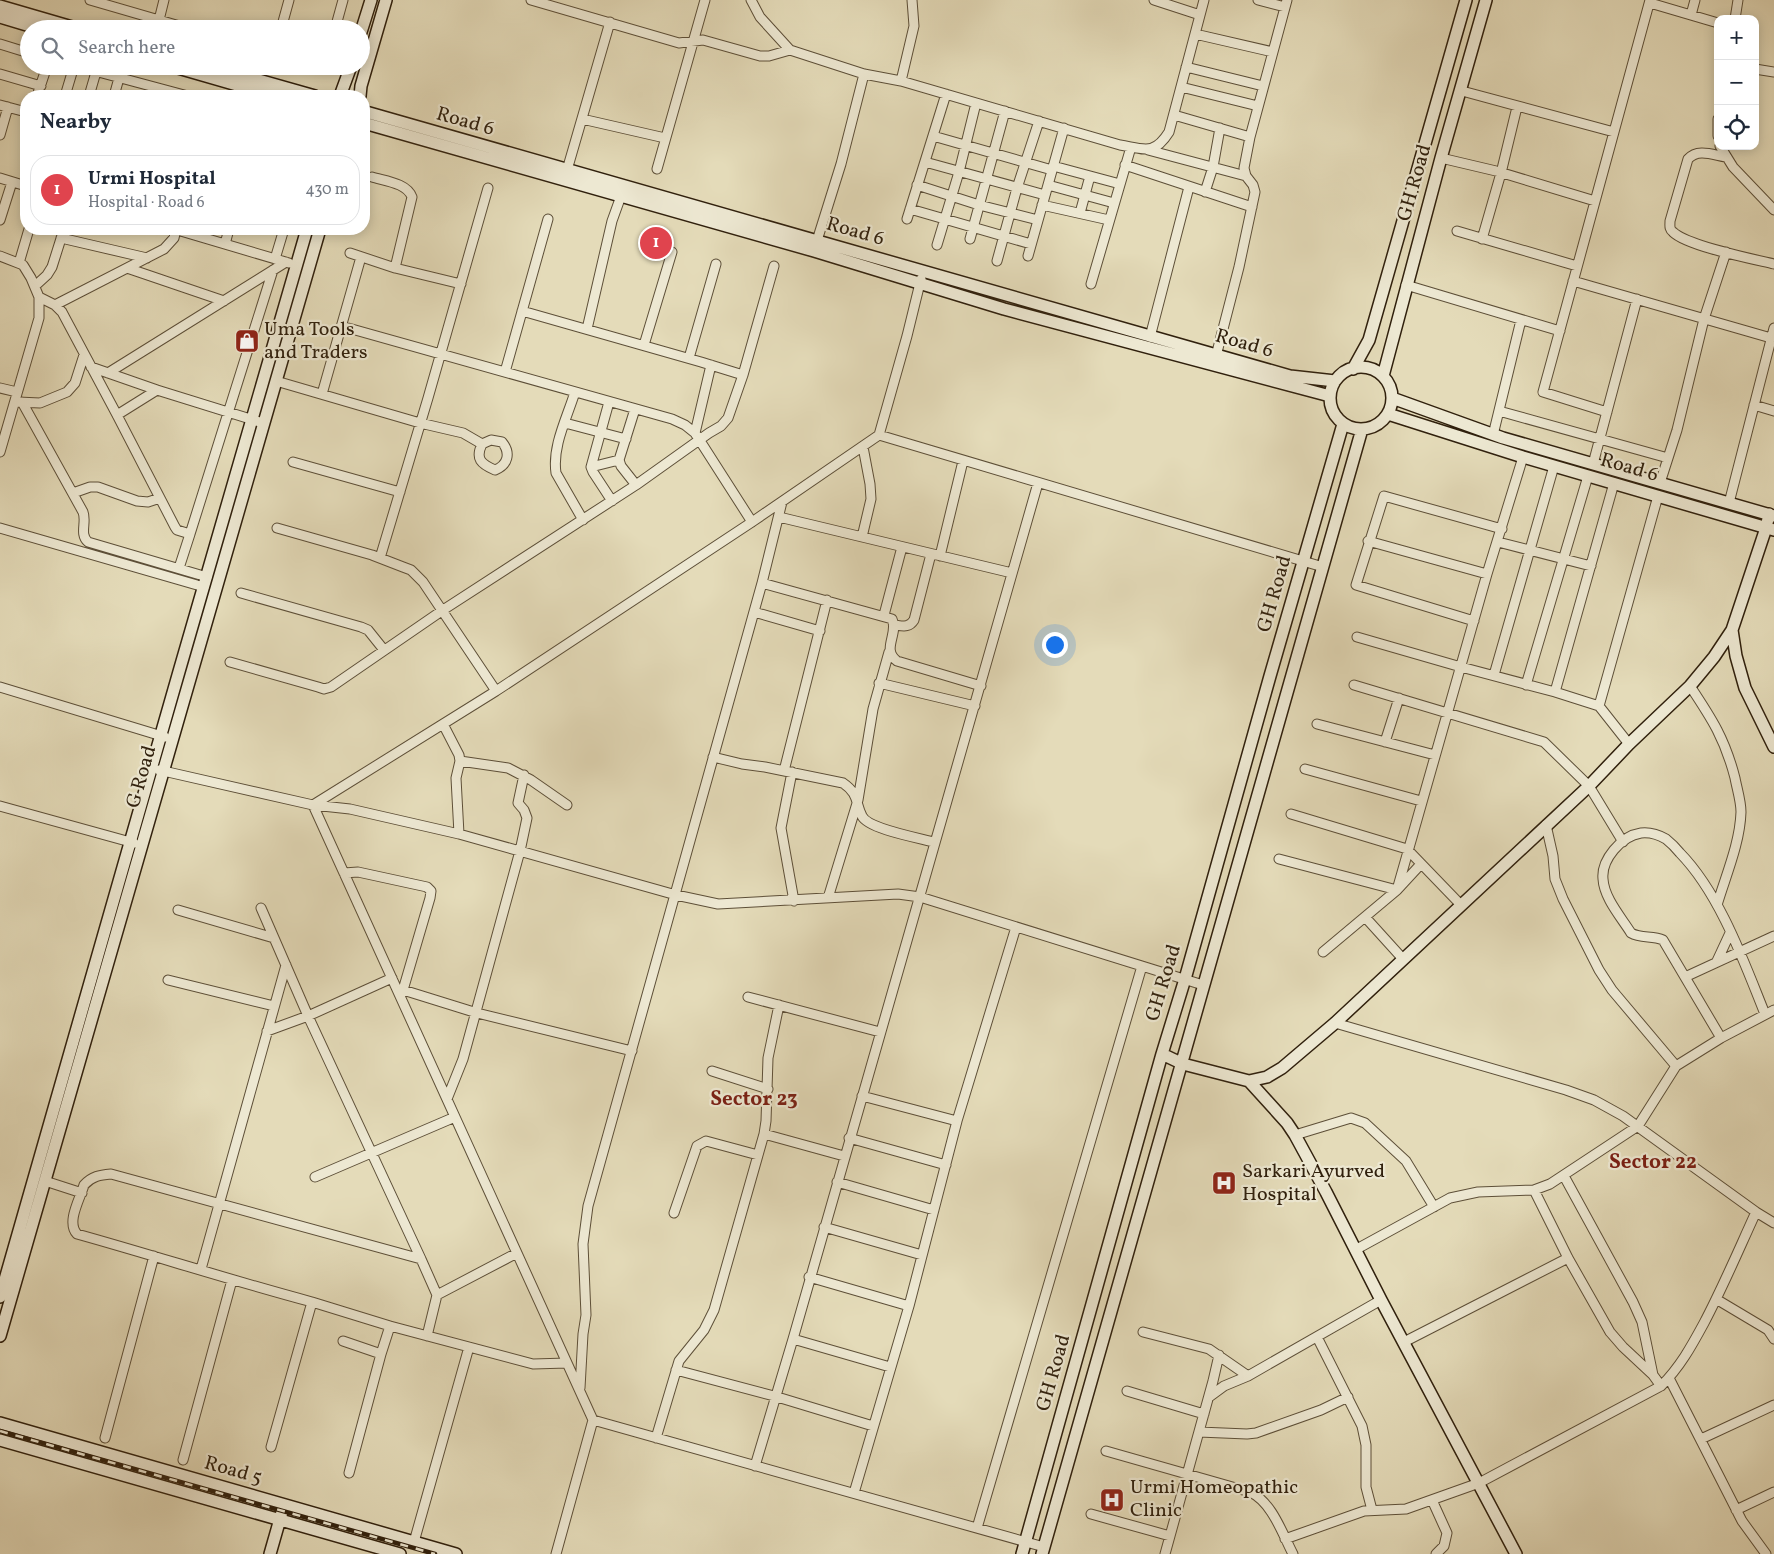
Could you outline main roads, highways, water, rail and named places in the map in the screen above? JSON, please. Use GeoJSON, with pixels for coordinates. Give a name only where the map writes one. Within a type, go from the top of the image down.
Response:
{"type":"FeatureCollection","features":[{"type":"Feature","properties":{"kind":"railway"},"geometry":{"type":"LineString","coordinates":[[0,1431],[435,1554]]}},
{"type":"Feature","properties":{"kind":"place","name":"Urmi Hospital"},"geometry":{"type":"Point","coordinates":[656,243]}},
{"type":"Feature","properties":{"kind":"place","name":"Uma Tools and Traders"},"geometry":{"type":"Point","coordinates":[247,341]}},
{"type":"Feature","properties":{"kind":"place","name":"Sarkari Ayurved Hospital"},"geometry":{"type":"Point","coordinates":[1224,1183]}},
{"type":"Feature","properties":{"kind":"place","name":"Urmi Homeopathic Clinic"},"geometry":{"type":"Point","coordinates":[1112,1500]}},
{"type":"Feature","properties":{"kind":"district","name":"Sector 23"},"geometry":{"type":"Point","coordinates":[754,1099]}},
{"type":"Feature","properties":{"kind":"district","name":"Sector 22"},"geometry":{"type":"Point","coordinates":[1653,1162]}}]}
